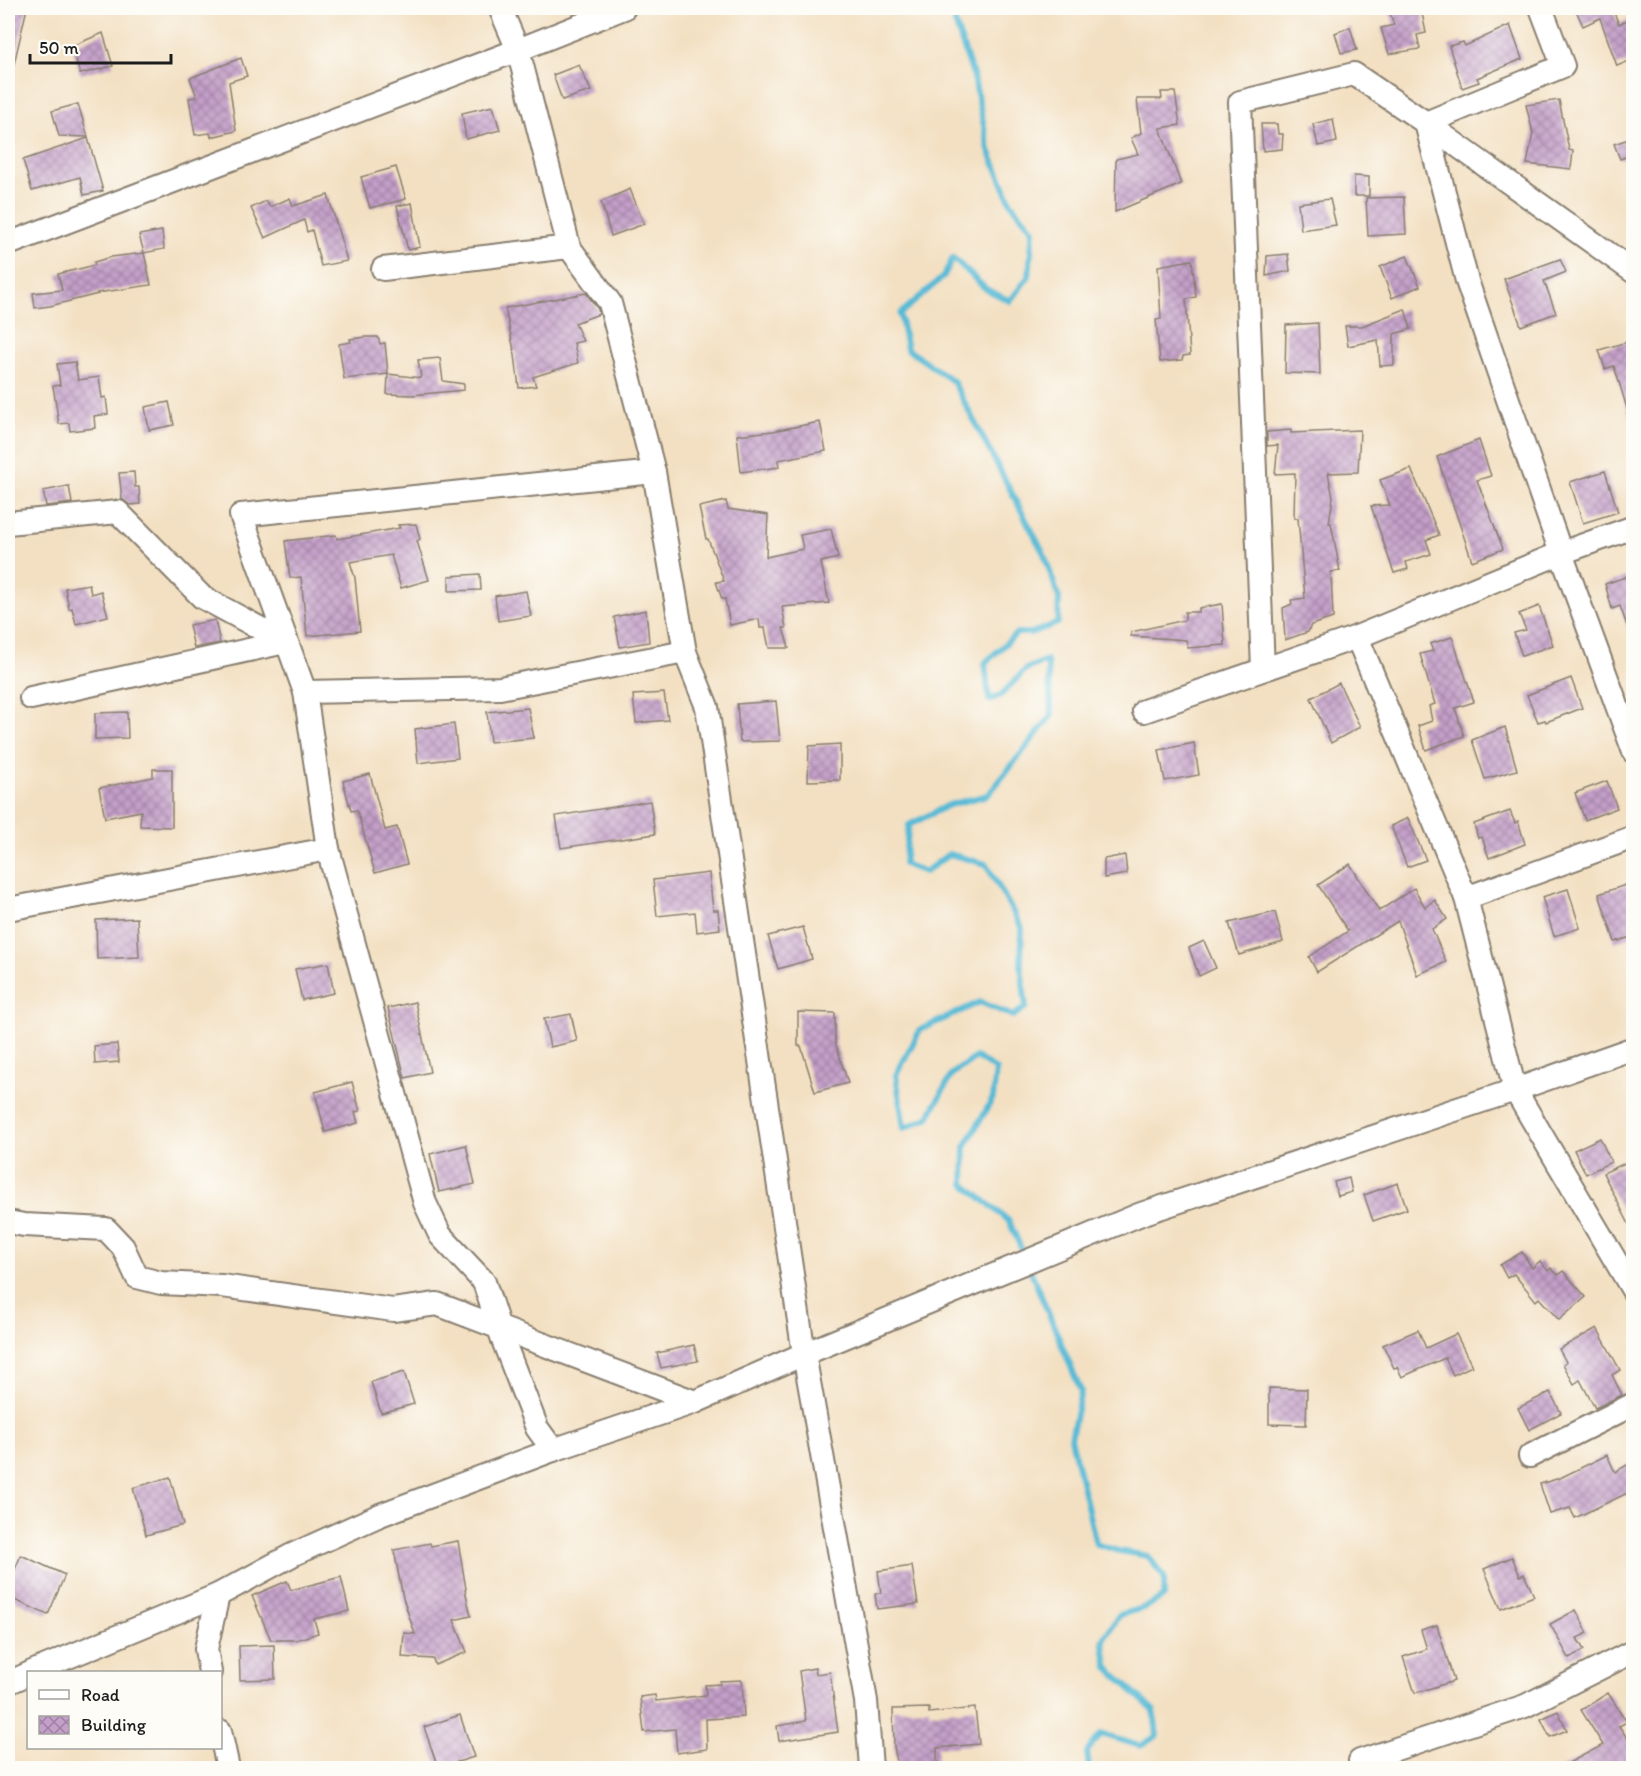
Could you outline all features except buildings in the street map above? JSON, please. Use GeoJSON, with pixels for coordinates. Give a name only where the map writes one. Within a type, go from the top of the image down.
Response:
{"type":"FeatureCollection","features":[{"type":"Feature","properties":{"kind":"street"},"geometry":{"type":"LineString","coordinates":[[500,8],[518,50],[569,247],[610,303],[654,472],[685,652],[706,707],[804,1354],[866,1701],[871,1768]]}},
{"type":"Feature","properties":{"kind":"street"},"geometry":{"type":"LineString","coordinates":[[8,244],[624,8]]}},
{"type":"Feature","properties":{"kind":"street"},"geometry":{"type":"LineString","coordinates":[[1426,123],[1563,66],[1541,8]]}},
{"type":"Feature","properties":{"kind":"street"},"geometry":{"type":"LineString","coordinates":[[1263,669],[1240,102],[1354,74],[1634,272]]}},
{"type":"Feature","properties":{"kind":"street"},"geometry":{"type":"LineString","coordinates":[[1426,123],[1467,281],[1561,553],[1634,752]]}},
{"type":"Feature","properties":{"kind":"street"},"geometry":{"type":"LineString","coordinates":[[383,269],[569,247]]}},
{"type":"Feature","properties":{"kind":"street"},"geometry":{"type":"LineString","coordinates":[[554,1450],[537,1428],[484,1282],[440,1235],[425,1203],[328,849],[305,692],[285,642],[241,515],[654,472]]}},
{"type":"Feature","properties":{"kind":"street"},"geometry":{"type":"LineString","coordinates":[[8,523],[118,512],[202,597],[285,642]]}},
{"type":"Feature","properties":{"kind":"street"},"geometry":{"type":"LineString","coordinates":[[1144,711],[1357,637],[1561,553],[1634,528]]}},
{"type":"Feature","properties":{"kind":"street"},"geometry":{"type":"LineString","coordinates":[[1357,637],[1466,898],[1515,1090],[1634,1292]]}},
{"type":"Feature","properties":{"kind":"street"},"geometry":{"type":"LineString","coordinates":[[31,698],[285,642]]}},
{"type":"Feature","properties":{"kind":"street"},"geometry":{"type":"LineString","coordinates":[[305,692],[500,688],[685,652]]}},
{"type":"Feature","properties":{"kind":"street"},"geometry":{"type":"LineString","coordinates":[[1466,898],[1634,837]]}},
{"type":"Feature","properties":{"kind":"street"},"geometry":{"type":"LineString","coordinates":[[8,909],[328,849]]}},
{"type":"Feature","properties":{"kind":"street"},"geometry":{"type":"LineString","coordinates":[[35,1671],[218,1595],[292,1555],[380,1515],[554,1450],[695,1402],[804,1354],[1141,1214],[1515,1090],[1634,1048]]}},
{"type":"Feature","properties":{"kind":"street"},"geometry":{"type":"LineString","coordinates":[[8,1222],[24,1225],[106,1229],[123,1246],[136,1277],[161,1283],[222,1286],[393,1310],[437,1304],[695,1402]]}},
{"type":"Feature","properties":{"kind":"street"},"geometry":{"type":"LineString","coordinates":[[1530,1456],[1634,1404]]}},
{"type":"Feature","properties":{"kind":"street"},"geometry":{"type":"LineString","coordinates":[[210,1671],[206,1649],[218,1595]]}},
{"type":"Feature","properties":{"kind":"street"},"geometry":{"type":"LineString","coordinates":[[1364,1768],[1360,1761],[1525,1706],[1634,1651]]}},
{"type":"Feature","properties":{"kind":"street"},"geometry":{"type":"LineString","coordinates":[[8,1683],[27,1674]]}},
{"type":"Feature","properties":{"kind":"street"},"geometry":{"type":"LineString","coordinates":[[222,1740],[228,1768]]}},
{"type":"Feature","properties":{"kind":"waterway"},"geometry":{"type":"LineString","coordinates":[[950,8],[974,78],[989,150],[1011,203],[1033,230],[1029,276],[1010,301],[986,289],[953,258],[943,277],[900,314],[907,349],[953,381],[1044,554],[1059,598],[1058,623],[1031,633],[1017,633],[985,663],[989,700],[1001,695],[1026,669],[1047,660],[1052,715],[988,795],[949,805],[909,825],[904,864],[925,872],[949,854],[986,864],[1022,928],[1021,965],[1026,1007],[1013,1016],[980,1002],[920,1030],[896,1075],[904,1128],[928,1118],[952,1074],[976,1057],[996,1070],[993,1098],[965,1147],[964,1184],[1009,1221],[1025,1257]]}},
{"type":"Feature","properties":{"kind":"waterway"},"geometry":{"type":"LineString","coordinates":[[1029,1267],[1081,1391],[1071,1438],[1096,1544],[1148,1556],[1164,1577],[1164,1596],[1146,1607],[1119,1615],[1103,1640],[1108,1668],[1154,1711],[1157,1736],[1140,1746],[1101,1734],[1087,1752],[1089,1768]]}}]}
